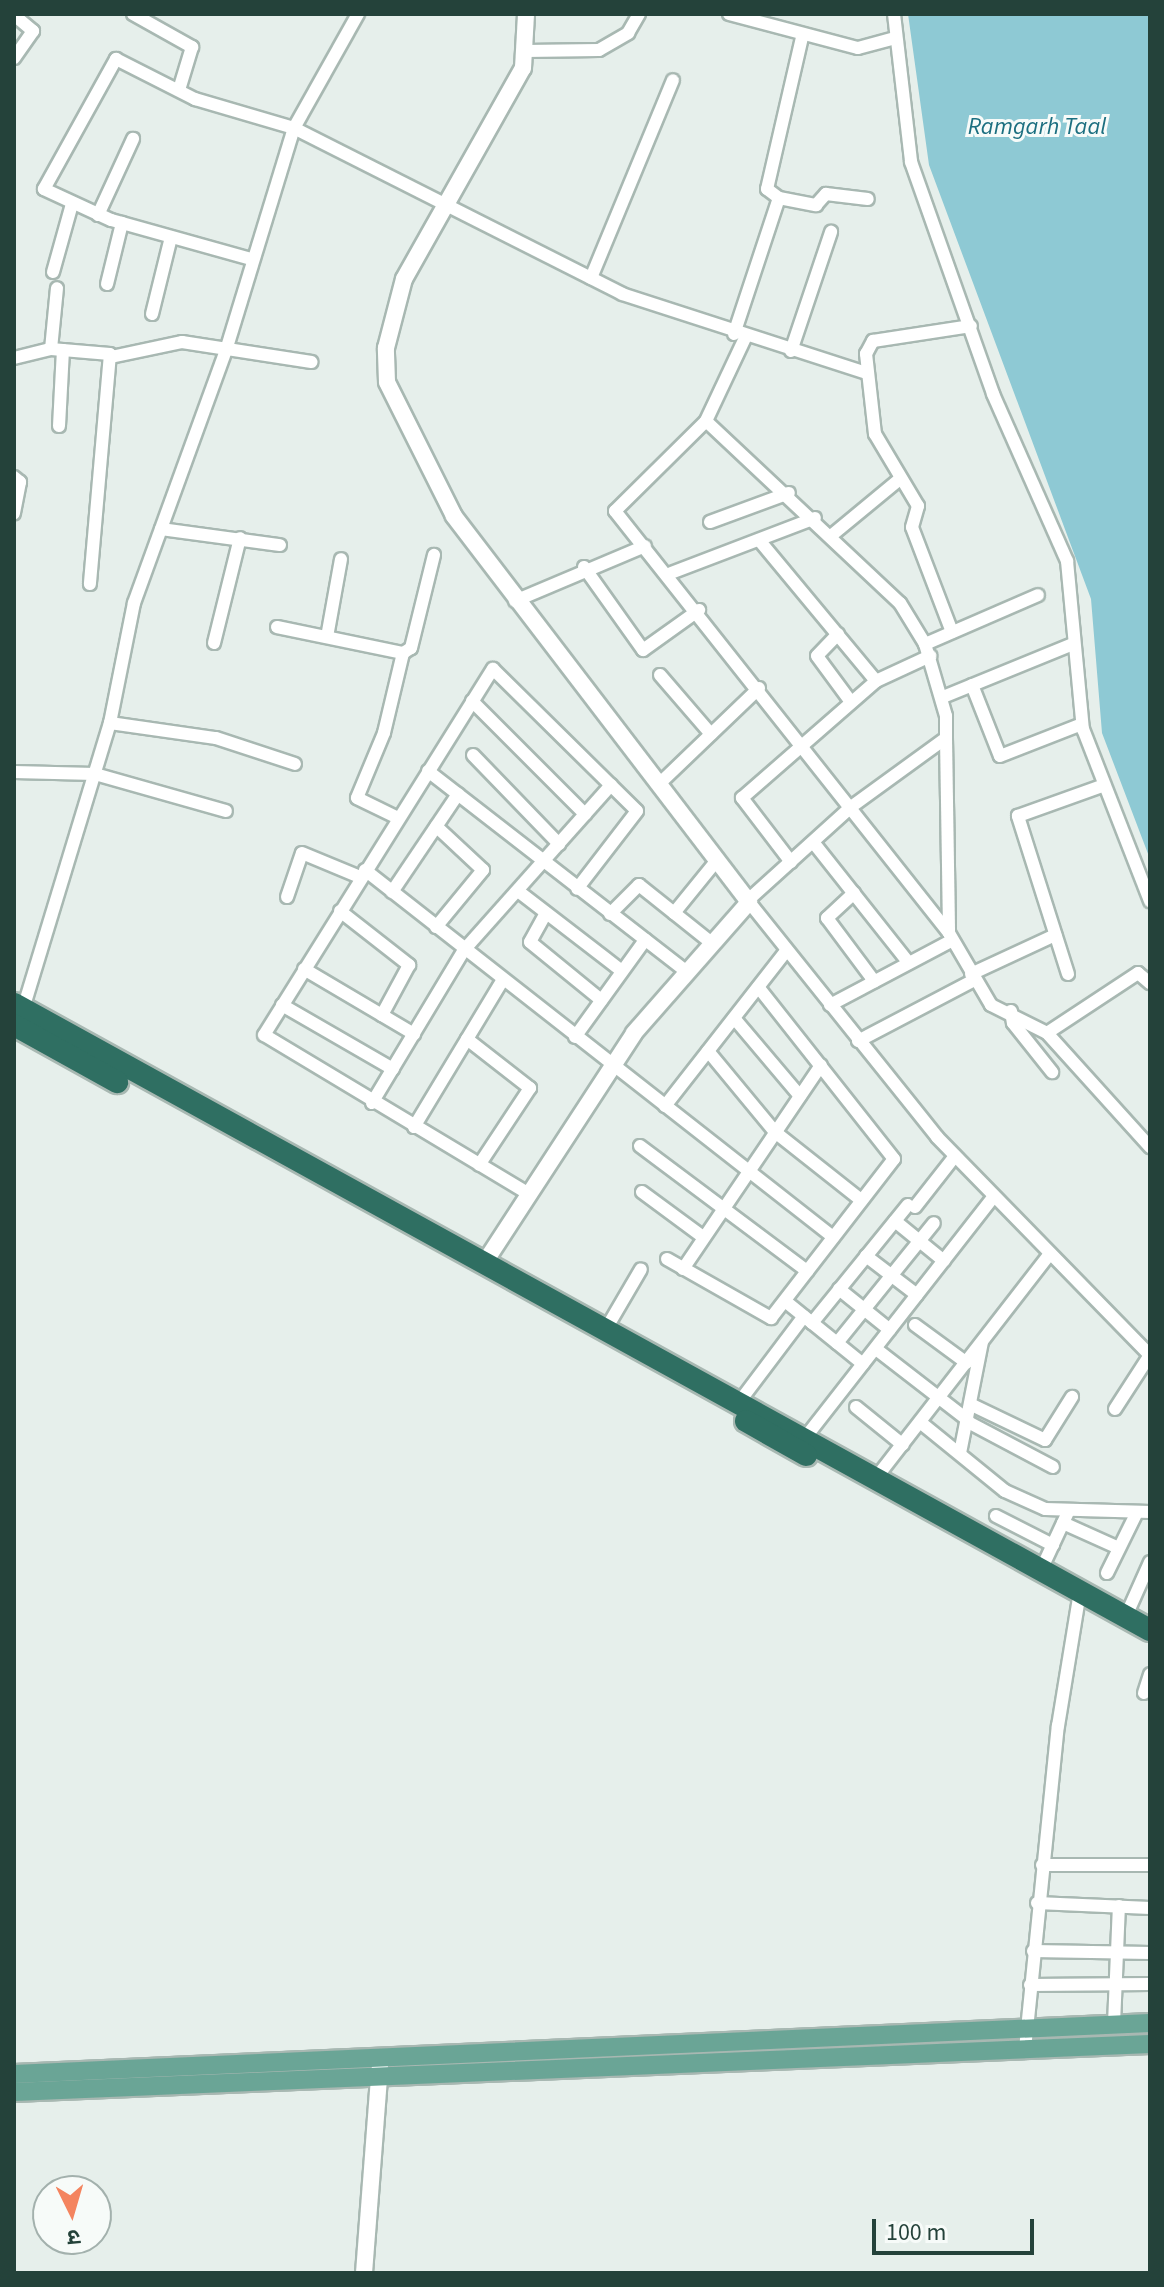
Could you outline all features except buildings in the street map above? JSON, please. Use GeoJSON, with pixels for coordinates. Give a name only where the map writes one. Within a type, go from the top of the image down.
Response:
{"type":"FeatureCollection","features":[{"type":"Feature","properties":{"kind":"highway"},"geometry":{"type":"LineString","coordinates":[[17,1013],[740,1401],[1041,1570],[1076,1598],[1126,1616],[1150,1630]]}},
{"type":"Feature","properties":{"kind":"highway"},"geometry":{"type":"LineString","coordinates":[[17,1013],[1076,1598],[1150,1646]]}},
{"type":"Feature","properties":{"kind":"main road"},"geometry":{"type":"LineString","coordinates":[[14,2092],[380,2065],[1150,2023]]}},
{"type":"Feature","properties":{"kind":"main road"},"geometry":{"type":"LineString","coordinates":[[14,2074],[1150,2044]]}},
{"type":"Feature","properties":{"kind":"street"},"geometry":{"type":"LineString","coordinates":[[133,14],[192,47],[179,90]]}},
{"type":"Feature","properties":{"kind":"street"},"geometry":{"type":"LineString","coordinates":[[17,1013],[110,723],[134,603],[227,347],[251,259],[294,128],[358,14]]}},
{"type":"Feature","properties":{"kind":"street"},"geometry":{"type":"LineString","coordinates":[[526,14],[525,51],[450,208],[404,279],[386,348],[387,382],[437,488],[515,601],[858,1041],[955,1156],[1150,1355],[1115,1409]]}},
{"type":"Feature","properties":{"kind":"street"},"geometry":{"type":"LineString","coordinates":[[525,51],[599,50],[628,33],[639,14]]}},
{"type":"Feature","properties":{"kind":"street"},"geometry":{"type":"LineString","coordinates":[[731,14],[802,37],[858,48],[896,38]]}},
{"type":"Feature","properties":{"kind":"street"},"geometry":{"type":"LineString","coordinates":[[894,14],[905,142],[993,394],[1067,561],[1082,724],[1109,807],[1150,901]]}},
{"type":"Feature","properties":{"kind":"street"},"geometry":{"type":"LineString","coordinates":[[14,15],[33,31],[14,58]]}},
{"type":"Feature","properties":{"kind":"street"},"geometry":{"type":"LineString","coordinates":[[802,37],[767,189],[779,198],[816,205],[826,194],[868,199]]}},
{"type":"Feature","properties":{"kind":"street"},"geometry":{"type":"LineString","coordinates":[[251,259],[98,215],[44,189],[115,60],[179,90],[294,128],[591,278],[740,336],[867,373]]}},
{"type":"Feature","properties":{"kind":"street"},"geometry":{"type":"LineString","coordinates":[[591,278],[673,80]]}},
{"type":"Feature","properties":{"kind":"street"},"geometry":{"type":"LineString","coordinates":[[98,215],[133,139]]}},
{"type":"Feature","properties":{"kind":"street"},"geometry":{"type":"LineString","coordinates":[[779,198],[740,336],[706,421],[614,506],[671,573],[950,937],[991,1005],[1011,1011],[1047,1033],[1150,1147]]}},
{"type":"Feature","properties":{"kind":"street"},"geometry":{"type":"LineString","coordinates":[[53,272],[72,204]]}},
{"type":"Feature","properties":{"kind":"street"},"geometry":{"type":"LineString","coordinates":[[107,284],[122,223]]}},
{"type":"Feature","properties":{"kind":"street"},"geometry":{"type":"LineString","coordinates":[[791,351],[831,232]]}},
{"type":"Feature","properties":{"kind":"street"},"geometry":{"type":"LineString","coordinates":[[152,314],[171,237]]}},
{"type":"Feature","properties":{"kind":"street"},"geometry":{"type":"LineString","coordinates":[[57,288],[59,426]]}},
{"type":"Feature","properties":{"kind":"street"},"geometry":{"type":"LineString","coordinates":[[952,632],[912,527],[918,506],[875,434],[867,373],[873,341],[971,326]]}},
{"type":"Feature","properties":{"kind":"street"},"geometry":{"type":"LineString","coordinates":[[14,358],[57,349],[111,357],[136,356],[161,343],[227,347],[311,362]]}},
{"type":"Feature","properties":{"kind":"street"},"geometry":{"type":"LineString","coordinates":[[90,584],[111,357]]}},
{"type":"Feature","properties":{"kind":"street"},"geometry":{"type":"LineString","coordinates":[[706,421],[789,493],[900,603],[927,650],[943,697],[950,937]]}},
{"type":"Feature","properties":{"kind":"street"},"geometry":{"type":"LineString","coordinates":[[14,477],[20,482],[14,513]]}},
{"type":"Feature","properties":{"kind":"street"},"geometry":{"type":"LineString","coordinates":[[832,535],[901,478]]}},
{"type":"Feature","properties":{"kind":"street"},"geometry":{"type":"LineString","coordinates":[[710,522],[789,493]]}},
{"type":"Feature","properties":{"kind":"street"},"geometry":{"type":"LineString","coordinates":[[671,573],[815,518]]}},
{"type":"Feature","properties":{"kind":"street"},"geometry":{"type":"LineString","coordinates":[[161,529],[280,545]]}},
{"type":"Feature","properties":{"kind":"street"},"geometry":{"type":"LineString","coordinates":[[214,643],[240,538]]}},
{"type":"Feature","properties":{"kind":"street"},"geometry":{"type":"LineString","coordinates":[[759,540],[876,681]]}},
{"type":"Feature","properties":{"kind":"street"},"geometry":{"type":"LineString","coordinates":[[515,601],[584,567],[645,546]]}},
{"type":"Feature","properties":{"kind":"street"},"geometry":{"type":"LineString","coordinates":[[277,627],[403,653],[411,648],[434,555]]}},
{"type":"Feature","properties":{"kind":"street"},"geometry":{"type":"LineString","coordinates":[[327,637],[341,559]]}},
{"type":"Feature","properties":{"kind":"street"},"geometry":{"type":"LineString","coordinates":[[584,567],[643,650],[699,610]]}},
{"type":"Feature","properties":{"kind":"street"},"geometry":{"type":"LineString","coordinates":[[791,862],[742,800],[801,742],[876,681],[952,632],[1038,595]]}},
{"type":"Feature","properties":{"kind":"street"},"geometry":{"type":"LineString","coordinates":[[838,634],[817,656],[851,702]]}},
{"type":"Feature","properties":{"kind":"street"},"geometry":{"type":"LineString","coordinates":[[943,697],[1073,644]]}},
{"type":"Feature","properties":{"kind":"street"},"geometry":{"type":"LineString","coordinates":[[398,818],[357,798],[384,733],[403,653]]}},
{"type":"Feature","properties":{"kind":"street"},"geometry":{"type":"LineString","coordinates":[[529,1194],[266,1039],[282,1005],[363,874],[472,701],[496,669],[637,814],[577,889]]}},
{"type":"Feature","properties":{"kind":"street"},"geometry":{"type":"LineString","coordinates":[[660,675],[711,734]]}},
{"type":"Feature","properties":{"kind":"street"},"geometry":{"type":"LineString","coordinates":[[972,685],[1000,756],[1082,724]]}},
{"type":"Feature","properties":{"kind":"street"},"geometry":{"type":"LineString","coordinates":[[658,785],[759,688]]}},
{"type":"Feature","properties":{"kind":"street"},"geometry":{"type":"LineString","coordinates":[[472,701],[585,814]]}},
{"type":"Feature","properties":{"kind":"street"},"geometry":{"type":"LineString","coordinates":[[110,723],[216,738],[295,764]]}},
{"type":"Feature","properties":{"kind":"street"},"geometry":{"type":"LineString","coordinates":[[485,1262],[612,1066],[749,901],[851,807],[946,738]]}},
{"type":"Feature","properties":{"kind":"street"},"geometry":{"type":"LineString","coordinates":[[473,755],[559,844]]}},
{"type":"Feature","properties":{"kind":"street"},"geometry":{"type":"LineString","coordinates":[[428,771],[688,973]]}},
{"type":"Feature","properties":{"kind":"street"},"geometry":{"type":"LineString","coordinates":[[14,772],[95,774],[226,811]]}},
{"type":"Feature","properties":{"kind":"street"},"geometry":{"type":"LineString","coordinates":[[372,1103],[464,950],[611,785]]}},
{"type":"Feature","properties":{"kind":"street"},"geometry":{"type":"LineString","coordinates":[[1068,974],[1018,816],[1103,789]]}},
{"type":"Feature","properties":{"kind":"street"},"geometry":{"type":"LineString","coordinates":[[392,892],[458,794]]}},
{"type":"Feature","properties":{"kind":"street"},"geometry":{"type":"LineString","coordinates":[[436,826],[483,870],[436,927]]}},
{"type":"Feature","properties":{"kind":"street"},"geometry":{"type":"LineString","coordinates":[[813,842],[909,963]]}},
{"type":"Feature","properties":{"kind":"street"},"geometry":{"type":"LineString","coordinates":[[287,897],[302,853],[363,874],[392,892],[833,1237]]}},
{"type":"Feature","properties":{"kind":"street"},"geometry":{"type":"LineString","coordinates":[[674,913],[717,860]]}},
{"type":"Feature","properties":{"kind":"street"},"geometry":{"type":"LineString","coordinates":[[610,914],[636,885],[713,944]]}},
{"type":"Feature","properties":{"kind":"street"},"geometry":{"type":"LineString","coordinates":[[518,891],[622,971]]}},
{"type":"Feature","properties":{"kind":"street"},"geometry":{"type":"LineString","coordinates":[[854,893],[827,918],[874,981]]}},
{"type":"Feature","properties":{"kind":"street"},"geometry":{"type":"LineString","coordinates":[[340,911],[409,965],[382,1015]]}},
{"type":"Feature","properties":{"kind":"street"},"geometry":{"type":"LineString","coordinates":[[546,913],[530,942],[601,1000]]}},
{"type":"Feature","properties":{"kind":"street"},"geometry":{"type":"LineString","coordinates":[[858,1041],[1055,935]]}},
{"type":"Feature","properties":{"kind":"street"},"geometry":{"type":"LineString","coordinates":[[830,1005],[909,963],[950,937]]}},
{"type":"Feature","properties":{"kind":"street"},"geometry":{"type":"LineString","coordinates":[[575,1037],[645,940]]}},
{"type":"Feature","properties":{"kind":"street"},"geometry":{"type":"LineString","coordinates":[[665,1106],[787,950]]}},
{"type":"Feature","properties":{"kind":"street"},"geometry":{"type":"LineString","coordinates":[[304,969],[414,1034]]}},
{"type":"Feature","properties":{"kind":"street"},"geometry":{"type":"LineString","coordinates":[[1047,1033],[1138,973],[1150,983]]}},
{"type":"Feature","properties":{"kind":"street"},"geometry":{"type":"LineString","coordinates":[[414,1127],[502,981]]}},
{"type":"Feature","properties":{"kind":"street"},"geometry":{"type":"LineString","coordinates":[[667,1259],[768,1317],[785,1301],[895,1153],[758,987]]}},
{"type":"Feature","properties":{"kind":"street"},"geometry":{"type":"LineString","coordinates":[[282,1005],[393,1069]]}},
{"type":"Feature","properties":{"kind":"street"},"geometry":{"type":"LineString","coordinates":[[1011,1011],[1013,1023],[1052,1072]]}},
{"type":"Feature","properties":{"kind":"street"},"geometry":{"type":"LineString","coordinates":[[734,1018],[800,1096]]}},
{"type":"Feature","properties":{"kind":"street"},"geometry":{"type":"LineString","coordinates":[[467,1039],[530,1088],[479,1165]]}},
{"type":"Feature","properties":{"kind":"street"},"geometry":{"type":"LineString","coordinates":[[708,1051],[775,1132],[861,1200]]}},
{"type":"Feature","properties":{"kind":"street"},"geometry":{"type":"LineString","coordinates":[[683,1269],[821,1065]]}},
{"type":"Feature","properties":{"kind":"street"},"geometry":{"type":"LineString","coordinates":[[640,1146],[725,1205],[807,1271]]}},
{"type":"Feature","properties":{"kind":"street"},"geometry":{"type":"LineString","coordinates":[[740,1401],[808,1319],[839,1289],[895,1221],[955,1156]]}},
{"type":"Feature","properties":{"kind":"street"},"geometry":{"type":"LineString","coordinates":[[642,1192],[703,1237]]}},
{"type":"Feature","properties":{"kind":"street"},"geometry":{"type":"LineString","coordinates":[[805,1438],[994,1196]]}},
{"type":"Feature","properties":{"kind":"street"},"geometry":{"type":"LineString","coordinates":[[895,1221],[944,1261]]}},
{"type":"Feature","properties":{"kind":"street"},"geometry":{"type":"LineString","coordinates":[[837,1343],[934,1223]]}},
{"type":"Feature","properties":{"kind":"street"},"geometry":{"type":"LineString","coordinates":[[876,1478],[1049,1255]]}},
{"type":"Feature","properties":{"kind":"street"},"geometry":{"type":"LineString","coordinates":[[866,1256],[917,1295]]}},
{"type":"Feature","properties":{"kind":"street"},"geometry":{"type":"LineString","coordinates":[[606,1329],[641,1269]]}},
{"type":"Feature","properties":{"kind":"street"},"geometry":{"type":"LineString","coordinates":[[839,1289],[890,1330]]}},
{"type":"Feature","properties":{"kind":"street"},"geometry":{"type":"LineString","coordinates":[[785,1301],[863,1364]]}},
{"type":"Feature","properties":{"kind":"street"},"geometry":{"type":"LineString","coordinates":[[915,1325],[967,1363]]}},
{"type":"Feature","properties":{"kind":"street"},"geometry":{"type":"LineString","coordinates":[[960,1453],[972,1405],[982,1342]]}},
{"type":"Feature","properties":{"kind":"street"},"geometry":{"type":"LineString","coordinates":[[876,1349],[968,1421],[1053,1467]]}},
{"type":"Feature","properties":{"kind":"street"},"geometry":{"type":"LineString","coordinates":[[972,1405],[1045,1440],[1072,1397]]}},
{"type":"Feature","properties":{"kind":"street"},"geometry":{"type":"LineString","coordinates":[[856,1407],[903,1445]]}},
{"type":"Feature","properties":{"kind":"street"},"geometry":{"type":"LineString","coordinates":[[920,1422],[1005,1491],[1065,1518],[1119,1548]]}},
{"type":"Feature","properties":{"kind":"street"},"geometry":{"type":"LineString","coordinates":[[1065,1518],[1150,1512]]}},
{"type":"Feature","properties":{"kind":"street"},"geometry":{"type":"LineString","coordinates":[[1107,1573],[1136,1514]]}},
{"type":"Feature","properties":{"kind":"street"},"geometry":{"type":"LineString","coordinates":[[996,1516],[1053,1545]]}},
{"type":"Feature","properties":{"kind":"street"},"geometry":{"type":"LineString","coordinates":[[1041,1570],[1065,1518]]}},
{"type":"Feature","properties":{"kind":"street"},"geometry":{"type":"LineString","coordinates":[[1126,1616],[1150,1562]]}},
{"type":"Feature","properties":{"kind":"street"},"geometry":{"type":"LineString","coordinates":[[1025,2049],[1037,1903],[1076,1598]]}},
{"type":"Feature","properties":{"kind":"street"},"geometry":{"type":"LineString","coordinates":[[1144,1693],[1150,1674]]}},
{"type":"Feature","properties":{"kind":"street"},"geometry":{"type":"LineString","coordinates":[[1042,1865],[1150,1865]]}},
{"type":"Feature","properties":{"kind":"street"},"geometry":{"type":"LineString","coordinates":[[1037,1903],[1150,1908]]}},
{"type":"Feature","properties":{"kind":"street"},"geometry":{"type":"LineString","coordinates":[[1114,2024],[1113,1984],[1119,1906]]}},
{"type":"Feature","properties":{"kind":"street"},"geometry":{"type":"LineString","coordinates":[[1033,1951],[1150,1953]]}},
{"type":"Feature","properties":{"kind":"street"},"geometry":{"type":"LineString","coordinates":[[1030,1985],[1150,1984]]}},
{"type":"Feature","properties":{"kind":"street"},"geometry":{"type":"LineString","coordinates":[[364,2273],[380,2065]]}},
{"type":"Feature","properties":{"kind":"water","name":"Ramgarh Taal"},"geometry":{"type":"Polygon","coordinates":[[[908,14],[1150,14],[1150,859],[1102,733],[1091,599],[929,165],[908,14]]]}}]}
